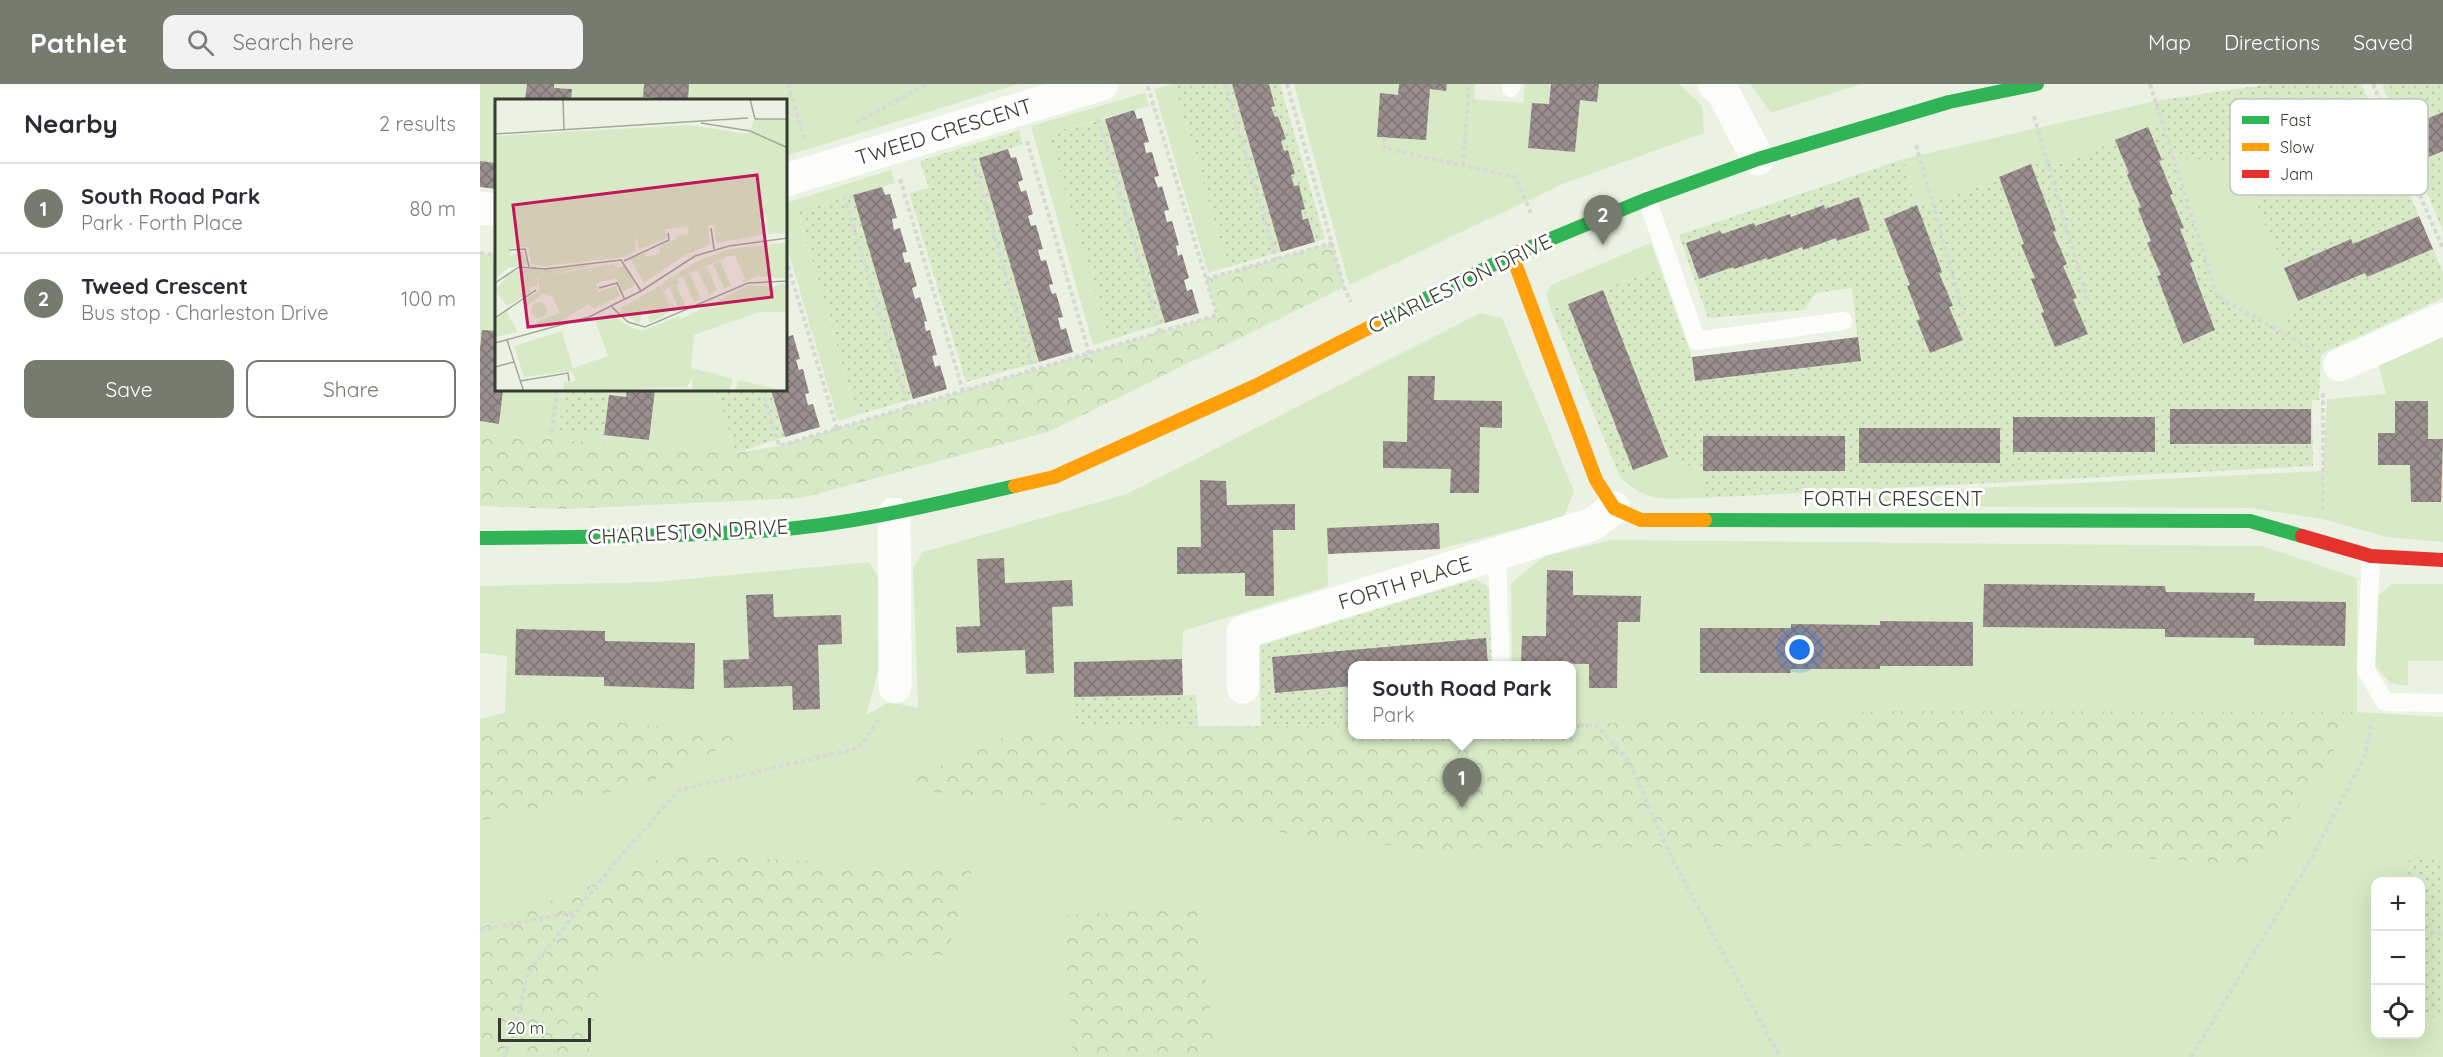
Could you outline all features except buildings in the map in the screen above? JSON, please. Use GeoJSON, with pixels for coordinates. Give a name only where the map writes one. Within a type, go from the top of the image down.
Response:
{"type":"FeatureCollection","features":[{"type":"Feature","properties":{"kind":"street"},"geometry":{"type":"LineString","coordinates":[[1714,84],[1724,94],[1758,159]]}},
{"type":"Feature","properties":{"kind":"street","name":"CHARLESTON DRIVE"},"geometry":{"type":"LineString","coordinates":[[480,538],[616,537],[774,530],[894,514],[1054,477],[1253,387],[1512,255],[1647,199],[1758,159],[1907,114],[1949,102],[2031,85]]}},
{"type":"Feature","properties":{"kind":"street","name":"TWEED CRESCENT"},"geometry":{"type":"LineString","coordinates":[[812,172],[1096,86]]}},
{"type":"Feature","properties":{"kind":"street"},"geometry":{"type":"LineString","coordinates":[[480,208],[495,210]]}},
{"type":"Feature","properties":{"kind":"street"},"geometry":{"type":"LineString","coordinates":[[1512,255],[1596,480],[1614,508]]}},
{"type":"Feature","properties":{"kind":"street"},"geometry":{"type":"LineString","coordinates":[[2328,370],[2443,319]]}},
{"type":"Feature","properties":{"kind":"street","name":"FORTH CRESCENT"},"geometry":{"type":"LineString","coordinates":[[1614,508],[1641,520],[2250,521],[2371,556],[2443,560]]}},
{"type":"Feature","properties":{"kind":"street","name":"FORTH PLACE"},"geometry":{"type":"LineString","coordinates":[[1243,687],[1243,632],[1593,524],[1614,508]]}},
{"type":"Feature","properties":{"kind":"street"},"geometry":{"type":"LineString","coordinates":[[894,514],[895,687]]}},
{"type":"Feature","properties":{"kind":"lane"},"geometry":{"type":"LineString","coordinates":[[1647,199],[1697,341],[1843,321]]}},
{"type":"Feature","properties":{"kind":"lane"},"geometry":{"type":"LineString","coordinates":[[1497,555],[1502,661]]}},
{"type":"Feature","properties":{"kind":"lane"},"geometry":{"type":"LineString","coordinates":[[2371,556],[2366,670],[2385,702],[2443,704]]}},
{"type":"Feature","properties":{"kind":"path"},"geometry":{"type":"LineString","coordinates":[[788,84],[812,172],[908,407]]}},
{"type":"Feature","properties":{"kind":"path"},"geometry":{"type":"LineString","coordinates":[[847,128],[926,84]]}},
{"type":"Feature","properties":{"kind":"path"},"geometry":{"type":"LineString","coordinates":[[763,392],[779,446],[1217,315],[1147,84]]}},
{"type":"Feature","properties":{"kind":"path"},"geometry":{"type":"LineString","coordinates":[[1225,84],[1276,259]]}},
{"type":"Feature","properties":{"kind":"path"},"geometry":{"type":"LineString","coordinates":[[1287,84],[1344,287],[1363,330]]}},
{"type":"Feature","properties":{"kind":"path"},"geometry":{"type":"LineString","coordinates":[[1463,166],[1469,84]]}},
{"type":"Feature","properties":{"kind":"path"},"geometry":{"type":"LineString","coordinates":[[2150,84],[2217,296],[2328,370],[2323,519],[2318,541]]}},
{"type":"Feature","properties":{"kind":"path"},"geometry":{"type":"LineString","coordinates":[[2373,84],[2379,99]]}},
{"type":"Feature","properties":{"kind":"path"},"geometry":{"type":"LineString","coordinates":[[2031,85],[2088,302]]}},
{"type":"Feature","properties":{"kind":"path"},"geometry":{"type":"LineString","coordinates":[[1096,86],[1160,332]]}},
{"type":"Feature","properties":{"kind":"path"},"geometry":{"type":"LineString","coordinates":[[1019,110],[1089,353]]}},
{"type":"Feature","properties":{"kind":"path"},"geometry":{"type":"LineString","coordinates":[[1907,114],[1964,315]]}},
{"type":"Feature","properties":{"kind":"path"},"geometry":{"type":"LineString","coordinates":[[963,127],[1033,370]]}},
{"type":"Feature","properties":{"kind":"path"},"geometry":{"type":"LineString","coordinates":[[1385,137],[1384,148],[1515,177],[1543,242]]}},
{"type":"Feature","properties":{"kind":"path"},"geometry":{"type":"LineString","coordinates":[[890,148],[963,391]]}},
{"type":"Feature","properties":{"kind":"path"},"geometry":{"type":"LineString","coordinates":[[2420,195],[2443,249]]}},
{"type":"Feature","properties":{"kind":"path"},"geometry":{"type":"LineString","coordinates":[[1206,279],[1332,243]]}},
{"type":"Feature","properties":{"kind":"path"},"geometry":{"type":"LineString","coordinates":[[480,253],[495,255]]}},
{"type":"Feature","properties":{"kind":"path"},"geometry":{"type":"LineString","coordinates":[[788,266],[837,429]]}},
{"type":"Feature","properties":{"kind":"path"},"geometry":{"type":"LineString","coordinates":[[552,432],[556,392]]}},
{"type":"Feature","properties":{"kind":"path"},"geometry":{"type":"LineString","coordinates":[[504,1057],[517,1021],[528,973],[614,865],[679,790],[859,748],[890,702],[895,687]]}},
{"type":"Feature","properties":{"kind":"path"},"geometry":{"type":"LineString","coordinates":[[2191,1057],[2312,857],[2365,756],[2371,723],[2385,702]]}},
{"type":"Feature","properties":{"kind":"path"},"geometry":{"type":"LineString","coordinates":[[1576,725],[1597,726],[1629,761],[1671,857],[1780,1057]]}},
{"type":"Feature","properties":{"kind":"path"},"geometry":{"type":"LineString","coordinates":[[480,930],[576,912]]}},
{"type":"Feature","properties":{"kind":"path"},"geometry":{"type":"LineString","coordinates":[[2430,933],[2443,934]]}},
{"type":"Feature","properties":{"kind":"green space"},"geometry":{"type":"Polygon","coordinates":[[[480,84],[1018,84],[788,155],[788,99],[495,99],[495,163],[480,161],[480,84]]]}},
{"type":"Feature","properties":{"kind":"green space"},"geometry":{"type":"Polygon","coordinates":[[[1174,84],[1228,267],[1208,273],[1154,89],[1174,84]]]}},
{"type":"Feature","properties":{"kind":"green space"},"geometry":{"type":"Polygon","coordinates":[[[1174,84],[1232,84],[1281,252],[1228,267],[1174,84]]]}},
{"type":"Feature","properties":{"kind":"green space"},"geometry":{"type":"Polygon","coordinates":[[[1269,84],[1280,84],[1325,239],[1315,242],[1308,218],[1303,220],[1301,210],[1305,208],[1299,185],[1294,186],[1291,175],[1295,174],[1288,151],[1284,151],[1281,141],[1285,139],[1279,116],[1275,117],[1271,107],[1275,105],[1269,84]]]}},
{"type":"Feature","properties":{"kind":"green space"},"geometry":{"type":"Polygon","coordinates":[[[1294,84],[1475,84],[1474,99],[1523,103],[1525,84],[1679,84],[1702,106],[1704,133],[1565,183],[1349,285],[1294,84]]]}},
{"type":"Feature","properties":{"kind":"green space"},"geometry":{"type":"Polygon","coordinates":[[[1750,84],[1861,84],[1771,113],[1750,84]]]}},
{"type":"Feature","properties":{"kind":"green space"},"geometry":{"type":"Polygon","coordinates":[[[2270,84],[2361,84],[2368,99],[2230,99],[2230,161],[2173,158],[2217,296],[2282,332],[2298,301],[2365,273],[2367,277],[2433,249],[2443,272],[2443,298],[2321,354],[2319,400],[2312,400],[2313,466],[1703,498],[1703,471],[1668,457],[1620,477],[1551,310],[1660,268],[1692,357],[1695,381],[1860,361],[1852,288],[1816,293],[1804,310],[1708,318],[1679,235],[1903,159],[1917,205],[1951,197],[2031,164],[2067,162],[2161,121],[2155,101],[2270,84]]]}},
{"type":"Feature","properties":{"kind":"green space"},"geometry":{"type":"Polygon","coordinates":[[[2382,84],[2443,84],[2443,112],[2428,118],[2428,99],[2388,99],[2382,84]]]}},
{"type":"Feature","properties":{"kind":"green space"},"geometry":{"type":"Polygon","coordinates":[[[1145,93],[1149,106],[1049,133],[1110,340],[1093,345],[1031,126],[1145,93]]]}},
{"type":"Feature","properties":{"kind":"green space"},"geometry":{"type":"Polygon","coordinates":[[[2155,101],[2162,121],[2067,162],[2031,164],[1951,197],[1917,205],[1903,159],[2155,101]]]}},
{"type":"Feature","properties":{"kind":"green space"},"geometry":{"type":"Polygon","coordinates":[[[1105,119],[1165,323],[1110,340],[1048,133],[1105,119]]]}},
{"type":"Feature","properties":{"kind":"green space"},"geometry":{"type":"Polygon","coordinates":[[[1019,130],[1023,144],[979,158],[1039,362],[966,382],[909,193],[929,188],[920,161],[1019,130]]]}},
{"type":"Feature","properties":{"kind":"green space"},"geometry":{"type":"Polygon","coordinates":[[[2443,151],[2443,232],[2428,195],[2428,157],[2443,151]]]}},
{"type":"Feature","properties":{"kind":"green space"},"geometry":{"type":"Polygon","coordinates":[[[2173,157],[2230,161],[2230,195],[2253,195],[2298,301],[2282,332],[2217,296],[2173,157]]]}},
{"type":"Feature","properties":{"kind":"green space"},"geometry":{"type":"Polygon","coordinates":[[[891,170],[895,183],[798,212],[857,415],[838,421],[788,251],[788,202],[891,170]]]}},
{"type":"Feature","properties":{"kind":"green space"},"geometry":{"type":"Polygon","coordinates":[[[853,195],[913,399],[857,415],[798,211],[853,195]]]}},
{"type":"Feature","properties":{"kind":"green space"},"geometry":{"type":"Polygon","coordinates":[[[2252,195],[2410,195],[2419,216],[2353,244],[2350,240],[2284,268],[2252,195]]]}},
{"type":"Feature","properties":{"kind":"green space"},"geometry":{"type":"Polygon","coordinates":[[[1332,243],[1344,287],[1048,432],[801,498],[565,509],[480,506],[480,434],[735,453],[779,446],[1217,315],[1206,279],[1332,243]]]}},
{"type":"Feature","properties":{"kind":"green space"},"geometry":{"type":"Polygon","coordinates":[[[1651,243],[1660,268],[1551,310],[1546,294],[1551,285],[1651,243]]]}},
{"type":"Feature","properties":{"kind":"green space"},"geometry":{"type":"Polygon","coordinates":[[[480,253],[495,255],[495,392],[717,392],[736,453],[480,434],[480,253]]]}},
{"type":"Feature","properties":{"kind":"green space"},"geometry":{"type":"Polygon","coordinates":[[[1480,313],[1502,318],[1574,491],[1564,517],[1440,549],[1438,523],[1327,528],[1328,586],[1183,631],[1182,659],[1074,662],[1075,728],[1348,725],[1348,739],[1576,739],[1576,661],[1512,661],[1511,583],[1545,556],[1612,540],[2262,546],[2357,578],[2357,712],[2443,717],[2443,1057],[480,1057],[480,719],[505,713],[507,656],[480,653],[480,586],[656,582],[869,562],[878,576],[880,664],[866,715],[890,702],[918,708],[913,568],[923,552],[1127,494],[1480,313]]]}},
{"type":"Feature","properties":{"kind":"green space"},"geometry":{"type":"Polygon","coordinates":[[[2443,331],[2443,542],[2387,537],[2323,519],[2250,508],[1835,506],[1835,495],[2323,471],[2327,399],[2386,394],[2379,365],[2443,331]]]}},
{"type":"Feature","properties":{"kind":"green space"},"geometry":{"type":"Polygon","coordinates":[[[564,392],[609,395],[604,435],[559,430],[564,392]]]}},
{"type":"Feature","properties":{"kind":"green space"},"geometry":{"type":"Polygon","coordinates":[[[717,392],[772,392],[785,437],[736,453],[717,392]]]}},
{"type":"Feature","properties":{"kind":"green space"},"geometry":{"type":"Polygon","coordinates":[[[1668,457],[1703,471],[1703,498],[1649,496],[1639,492],[1620,477],[1668,457]]]}},
{"type":"Feature","properties":{"kind":"green space"},"geometry":{"type":"Polygon","coordinates":[[[1475,579],[1489,588],[1493,661],[1348,661],[1348,725],[1261,726],[1258,646],[1475,579]]]}},
{"type":"Feature","properties":{"kind":"green space"},"geometry":{"type":"Polygon","coordinates":[[[2391,584],[2443,584],[2443,661],[2408,661],[2408,686],[2390,683],[2375,665],[2378,596],[2391,584]]]}},
{"type":"Feature","properties":{"kind":"green space"},"geometry":{"type":"Polygon","coordinates":[[[1196,695],[1198,727],[1075,728],[1074,697],[1196,695]]]}},
{"type":"Feature","properties":{"kind":"green space"},"geometry":{"type":"Polygon","coordinates":[[[1896,711],[2357,712],[2263,865],[1910,846],[1421,849],[891,787],[1022,729],[1348,725],[1348,739],[1576,739],[1576,725],[1896,711]]]}},
{"type":"Feature","properties":{"kind":"green space"},"geometry":{"type":"Polygon","coordinates":[[[505,713],[751,734],[643,785],[480,821],[480,719],[505,713]]]}},
{"type":"Feature","properties":{"kind":"green space"},"geometry":{"type":"Polygon","coordinates":[[[673,854],[972,870],[947,955],[603,964],[588,1057],[480,1057],[480,928],[673,854]]]}},
{"type":"Feature","properties":{"kind":"green space"},"geometry":{"type":"Polygon","coordinates":[[[2409,855],[2443,858],[2443,1017],[2425,1016],[2425,877],[2408,877],[2409,855]]]}},
{"type":"Feature","properties":{"kind":"green space"},"geometry":{"type":"Polygon","coordinates":[[[1196,908],[1217,1057],[1073,1057],[1064,915],[1196,908]]]}},
{"type":"Feature","properties":{"kind":"traffic: fast"},"geometry":{"type":"LineString","coordinates":[[1376,324],[1512,255],[1647,199],[1758,159],[1949,102],[2037,84]]}},
{"type":"Feature","properties":{"kind":"traffic: fast"},"geometry":{"type":"LineString","coordinates":[[480,538],[663,535],[804,527],[895,512],[1015,486]]}},
{"type":"Feature","properties":{"kind":"traffic: fast"},"geometry":{"type":"LineString","coordinates":[[1705,520],[2250,521],[2302,536]]}},
{"type":"Feature","properties":{"kind":"traffic: slow"},"geometry":{"type":"LineString","coordinates":[[1512,255],[1596,480],[1614,508],[1641,520],[1705,520]]}},
{"type":"Feature","properties":{"kind":"traffic: slow"},"geometry":{"type":"LineString","coordinates":[[1015,486],[1054,477],[1253,387],[1376,324]]}},
{"type":"Feature","properties":{"kind":"traffic: jam"},"geometry":{"type":"LineString","coordinates":[[2302,536],[2371,556],[2443,560]]}},
{"type":"Feature","properties":{"kind":"place","name":"Tweed Crescent"},"geometry":{"type":"Point","coordinates":[1603,245]}},
{"type":"Feature","properties":{"kind":"place","name":"South Road Park"},"geometry":{"type":"Point","coordinates":[1462,808]}}]}
